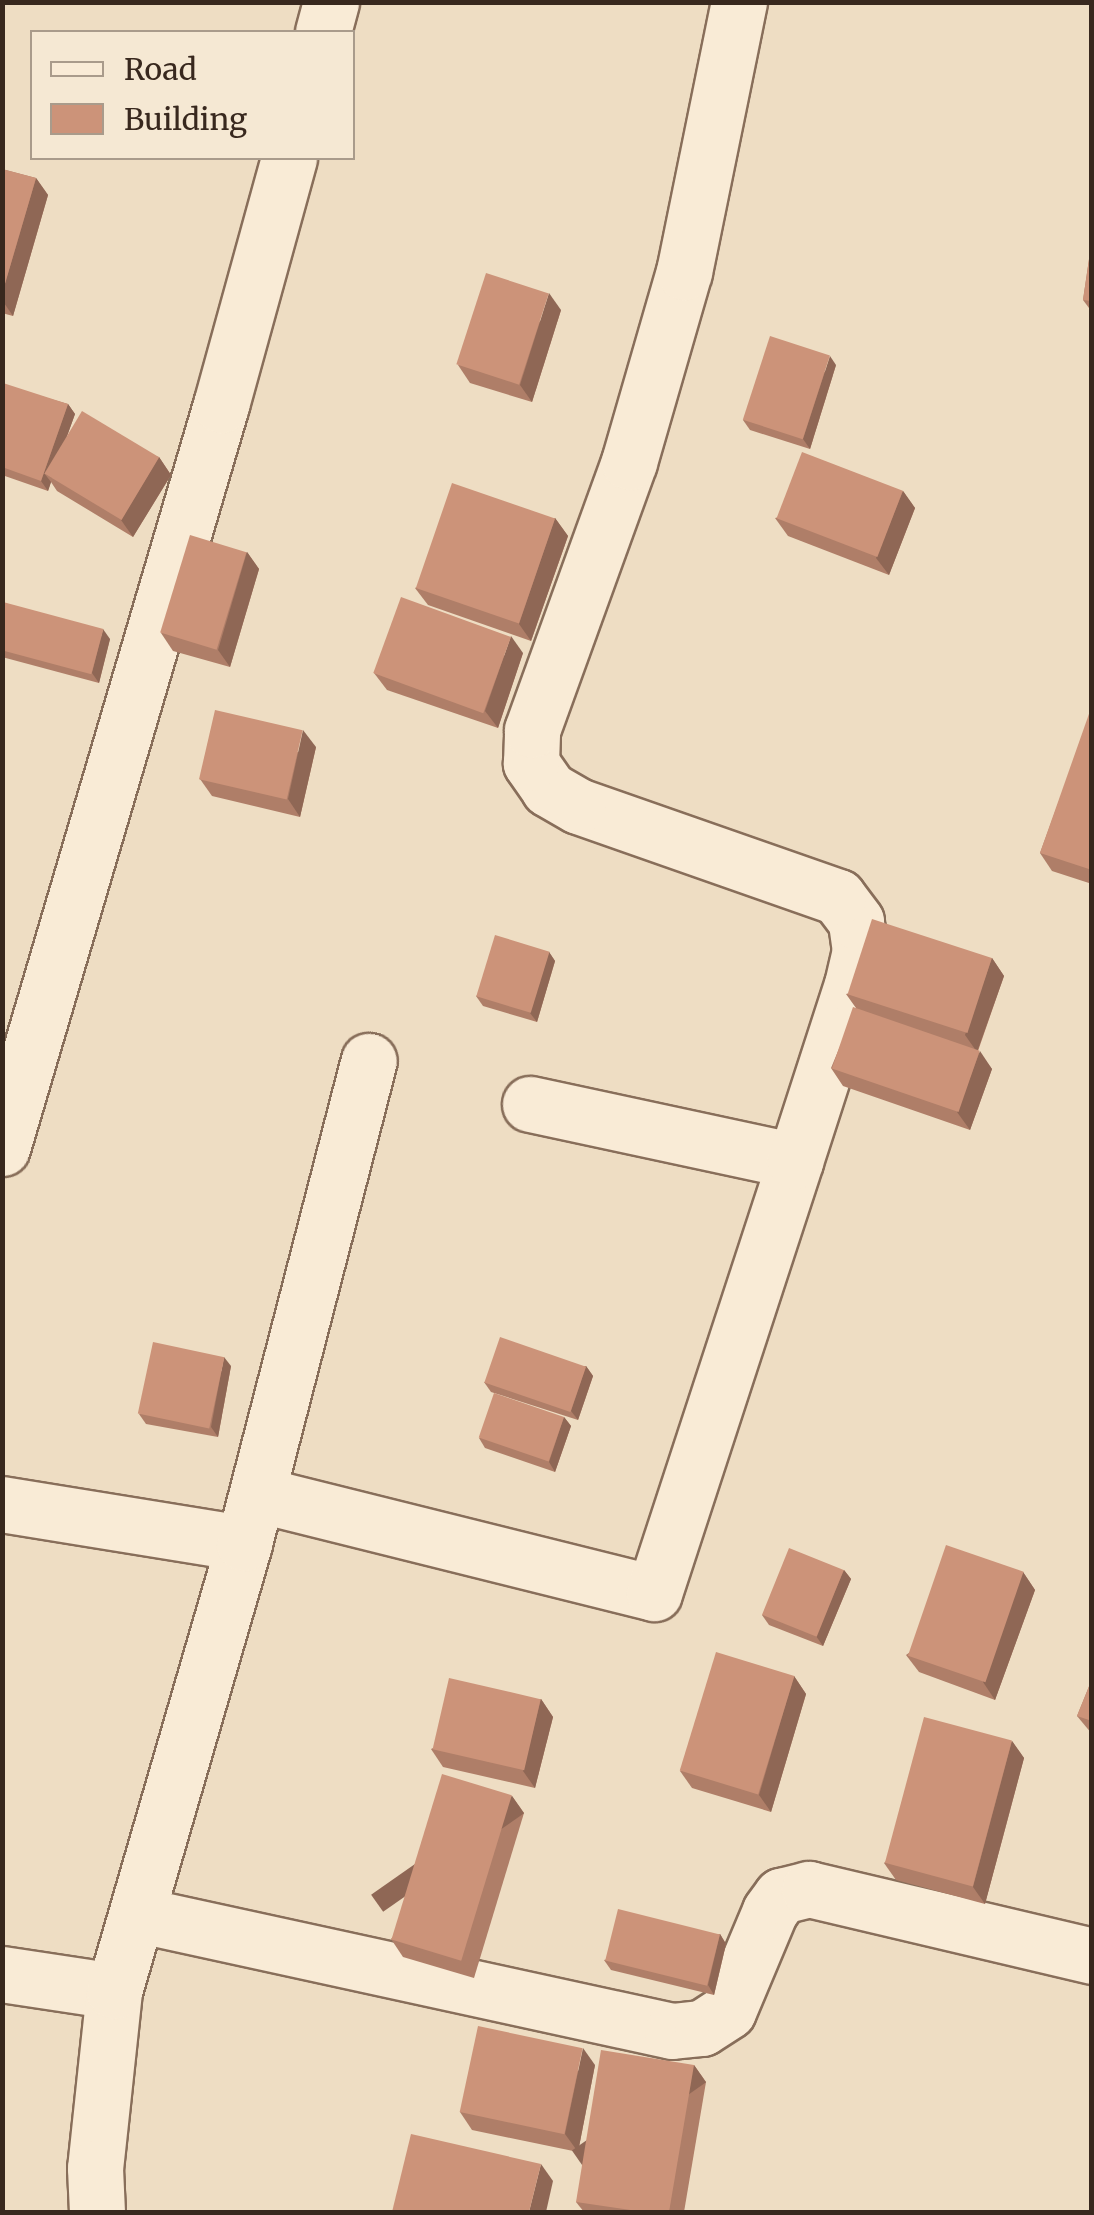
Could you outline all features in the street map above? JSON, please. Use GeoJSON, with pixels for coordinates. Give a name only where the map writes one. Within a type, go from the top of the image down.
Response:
{"type":"FeatureCollection","features":[{"type":"Feature","properties":{"kind":"street"},"geometry":{"type":"LineString","coordinates":[[324,30],[331,2]]}},
{"type":"Feature","properties":{"kind":"street"},"geometry":{"type":"LineString","coordinates":[[2,1504],[251,1519],[654,1594],[852,985],[860,950],[856,921],[838,897],[578,806],[549,789],[531,763],[532,730],[629,462],[684,272],[739,2]]}},
{"type":"Feature","properties":{"kind":"street"},"geometry":{"type":"LineString","coordinates":[[2,1148],[210,443],[288,160]]}},
{"type":"Feature","properties":{"kind":"street"},"geometry":{"type":"LineString","coordinates":[[98,2212],[94,2168],[114,1992],[140,1915],[251,1519],[369,1060]]}},
{"type":"Feature","properties":{"kind":"street"},"geometry":{"type":"LineString","coordinates":[[530,1104],[795,1161]]}},
{"type":"Feature","properties":{"kind":"street"},"geometry":{"type":"LineString","coordinates":[[140,1915],[672,2031],[702,2028],[728,2010],[770,1911],[781,1896],[809,1888],[1092,1956]]}},
{"type":"Feature","properties":{"kind":"street"},"geometry":{"type":"LineString","coordinates":[[2,1974],[114,1992]]}},
{"type":"Feature","properties":{"kind":"building"},"geometry":{"type":"Polygon","coordinates":[[[2,169],[36,178],[2,294],[2,169]]]}},
{"type":"Feature","properties":{"kind":"building"},"geometry":{"type":"Polygon","coordinates":[[[1092,239],[1092,301],[1083,300],[1092,239]]]}},
{"type":"Feature","properties":{"kind":"building"},"geometry":{"type":"Polygon","coordinates":[[[486,273],[549,293],[519,385],[456,364],[486,273]]]}},
{"type":"Feature","properties":{"kind":"building"},"geometry":{"type":"Polygon","coordinates":[[[770,336],[830,355],[803,439],[743,420],[770,336]]]}},
{"type":"Feature","properties":{"kind":"building"},"geometry":{"type":"Polygon","coordinates":[[[3,383],[68,404],[41,481],[2,467],[3,383]]]}},
{"type":"Feature","properties":{"kind":"building"},"geometry":{"type":"Polygon","coordinates":[[[82,411],[159,457],[122,520],[44,474],[82,411]]]}},
{"type":"Feature","properties":{"kind":"building"},"geometry":{"type":"Polygon","coordinates":[[[802,452],[903,491],[877,557],[777,518],[802,452]]]}},
{"type":"Feature","properties":{"kind":"building"},"geometry":{"type":"Polygon","coordinates":[[[452,483],[555,518],[519,623],[416,588],[452,483]]]}},
{"type":"Feature","properties":{"kind":"building"},"geometry":{"type":"Polygon","coordinates":[[[190,535],[246,552],[217,650],[160,633],[190,535]]]}},
{"type":"Feature","properties":{"kind":"building"},"geometry":{"type":"Polygon","coordinates":[[[401,597],[511,637],[483,713],[373,673],[401,597]]]}},
{"type":"Feature","properties":{"kind":"building"},"geometry":{"type":"Polygon","coordinates":[[[3,602],[103,629],[91,674],[2,650],[3,602]]]}},
{"type":"Feature","properties":{"kind":"building"},"geometry":{"type":"Polygon","coordinates":[[[215,710],[303,730],[287,799],[199,779],[215,710]]]}},
{"type":"Feature","properties":{"kind":"building"},"geometry":{"type":"Polygon","coordinates":[[[1092,711],[1092,870],[1040,853],[1092,711]]]}},
{"type":"Feature","properties":{"kind":"building"},"geometry":{"type":"Polygon","coordinates":[[[872,919],[992,958],[967,1033],[848,994],[872,919]]]}},
{"type":"Feature","properties":{"kind":"building"},"geometry":{"type":"Polygon","coordinates":[[[495,935],[550,952],[531,1013],[476,996],[495,935]]]}},
{"type":"Feature","properties":{"kind":"building"},"geometry":{"type":"Polygon","coordinates":[[[853,1007],[980,1051],[959,1112],[832,1068],[853,1007]]]}},
{"type":"Feature","properties":{"kind":"building"},"geometry":{"type":"Polygon","coordinates":[[[500,1337],[586,1367],[570,1412],[484,1382],[500,1337]]]}},
{"type":"Feature","properties":{"kind":"building"},"geometry":{"type":"Polygon","coordinates":[[[153,1342],[224,1357],[209,1429],[138,1413],[153,1342]]]}},
{"type":"Feature","properties":{"kind":"building"},"geometry":{"type":"Polygon","coordinates":[[[494,1393],[564,1417],[549,1462],[479,1437],[494,1393]]]}},
{"type":"Feature","properties":{"kind":"building"},"geometry":{"type":"Polygon","coordinates":[[[946,1545],[1024,1572],[985,1682],[908,1656],[946,1545]]]}},
{"type":"Feature","properties":{"kind":"building"},"geometry":{"type":"Polygon","coordinates":[[[789,1548],[844,1570],[817,1637],[762,1615],[789,1548]]]}},
{"type":"Feature","properties":{"kind":"building"},"geometry":{"type":"Polygon","coordinates":[[[716,1652],[794,1676],[758,1795],[680,1771],[716,1652]]]}},
{"type":"Feature","properties":{"kind":"building"},"geometry":{"type":"Polygon","coordinates":[[[449,1678],[541,1699],[524,1770],[433,1749],[449,1678]]]}},
{"type":"Feature","properties":{"kind":"building"},"geometry":{"type":"Polygon","coordinates":[[[1092,1679],[1092,1721],[1077,1716],[1092,1679]]]}},
{"type":"Feature","properties":{"kind":"building"},"geometry":{"type":"Polygon","coordinates":[[[924,1717],[1012,1741],[973,1886],[885,1863],[924,1717]]]}},
{"type":"Feature","properties":{"kind":"building"},"geometry":{"type":"Polygon","coordinates":[[[442,1774],[512,1795],[461,1961],[391,1939],[442,1774]]]}},
{"type":"Feature","properties":{"kind":"building"},"geometry":{"type":"Polygon","coordinates":[[[618,1909],[720,1934],[707,1986],[605,1960],[618,1909]]]}},
{"type":"Feature","properties":{"kind":"building"},"geometry":{"type":"Polygon","coordinates":[[[478,2026],[583,2048],[564,2134],[460,2112],[478,2026]]]}},
{"type":"Feature","properties":{"kind":"building"},"geometry":{"type":"Polygon","coordinates":[[[601,2050],[694,2065],[669,2212],[576,2202],[601,2050]]]}},
{"type":"Feature","properties":{"kind":"building"},"geometry":{"type":"Polygon","coordinates":[[[411,2134],[541,2164],[529,2212],[392,2212],[411,2134]]]}}]}
